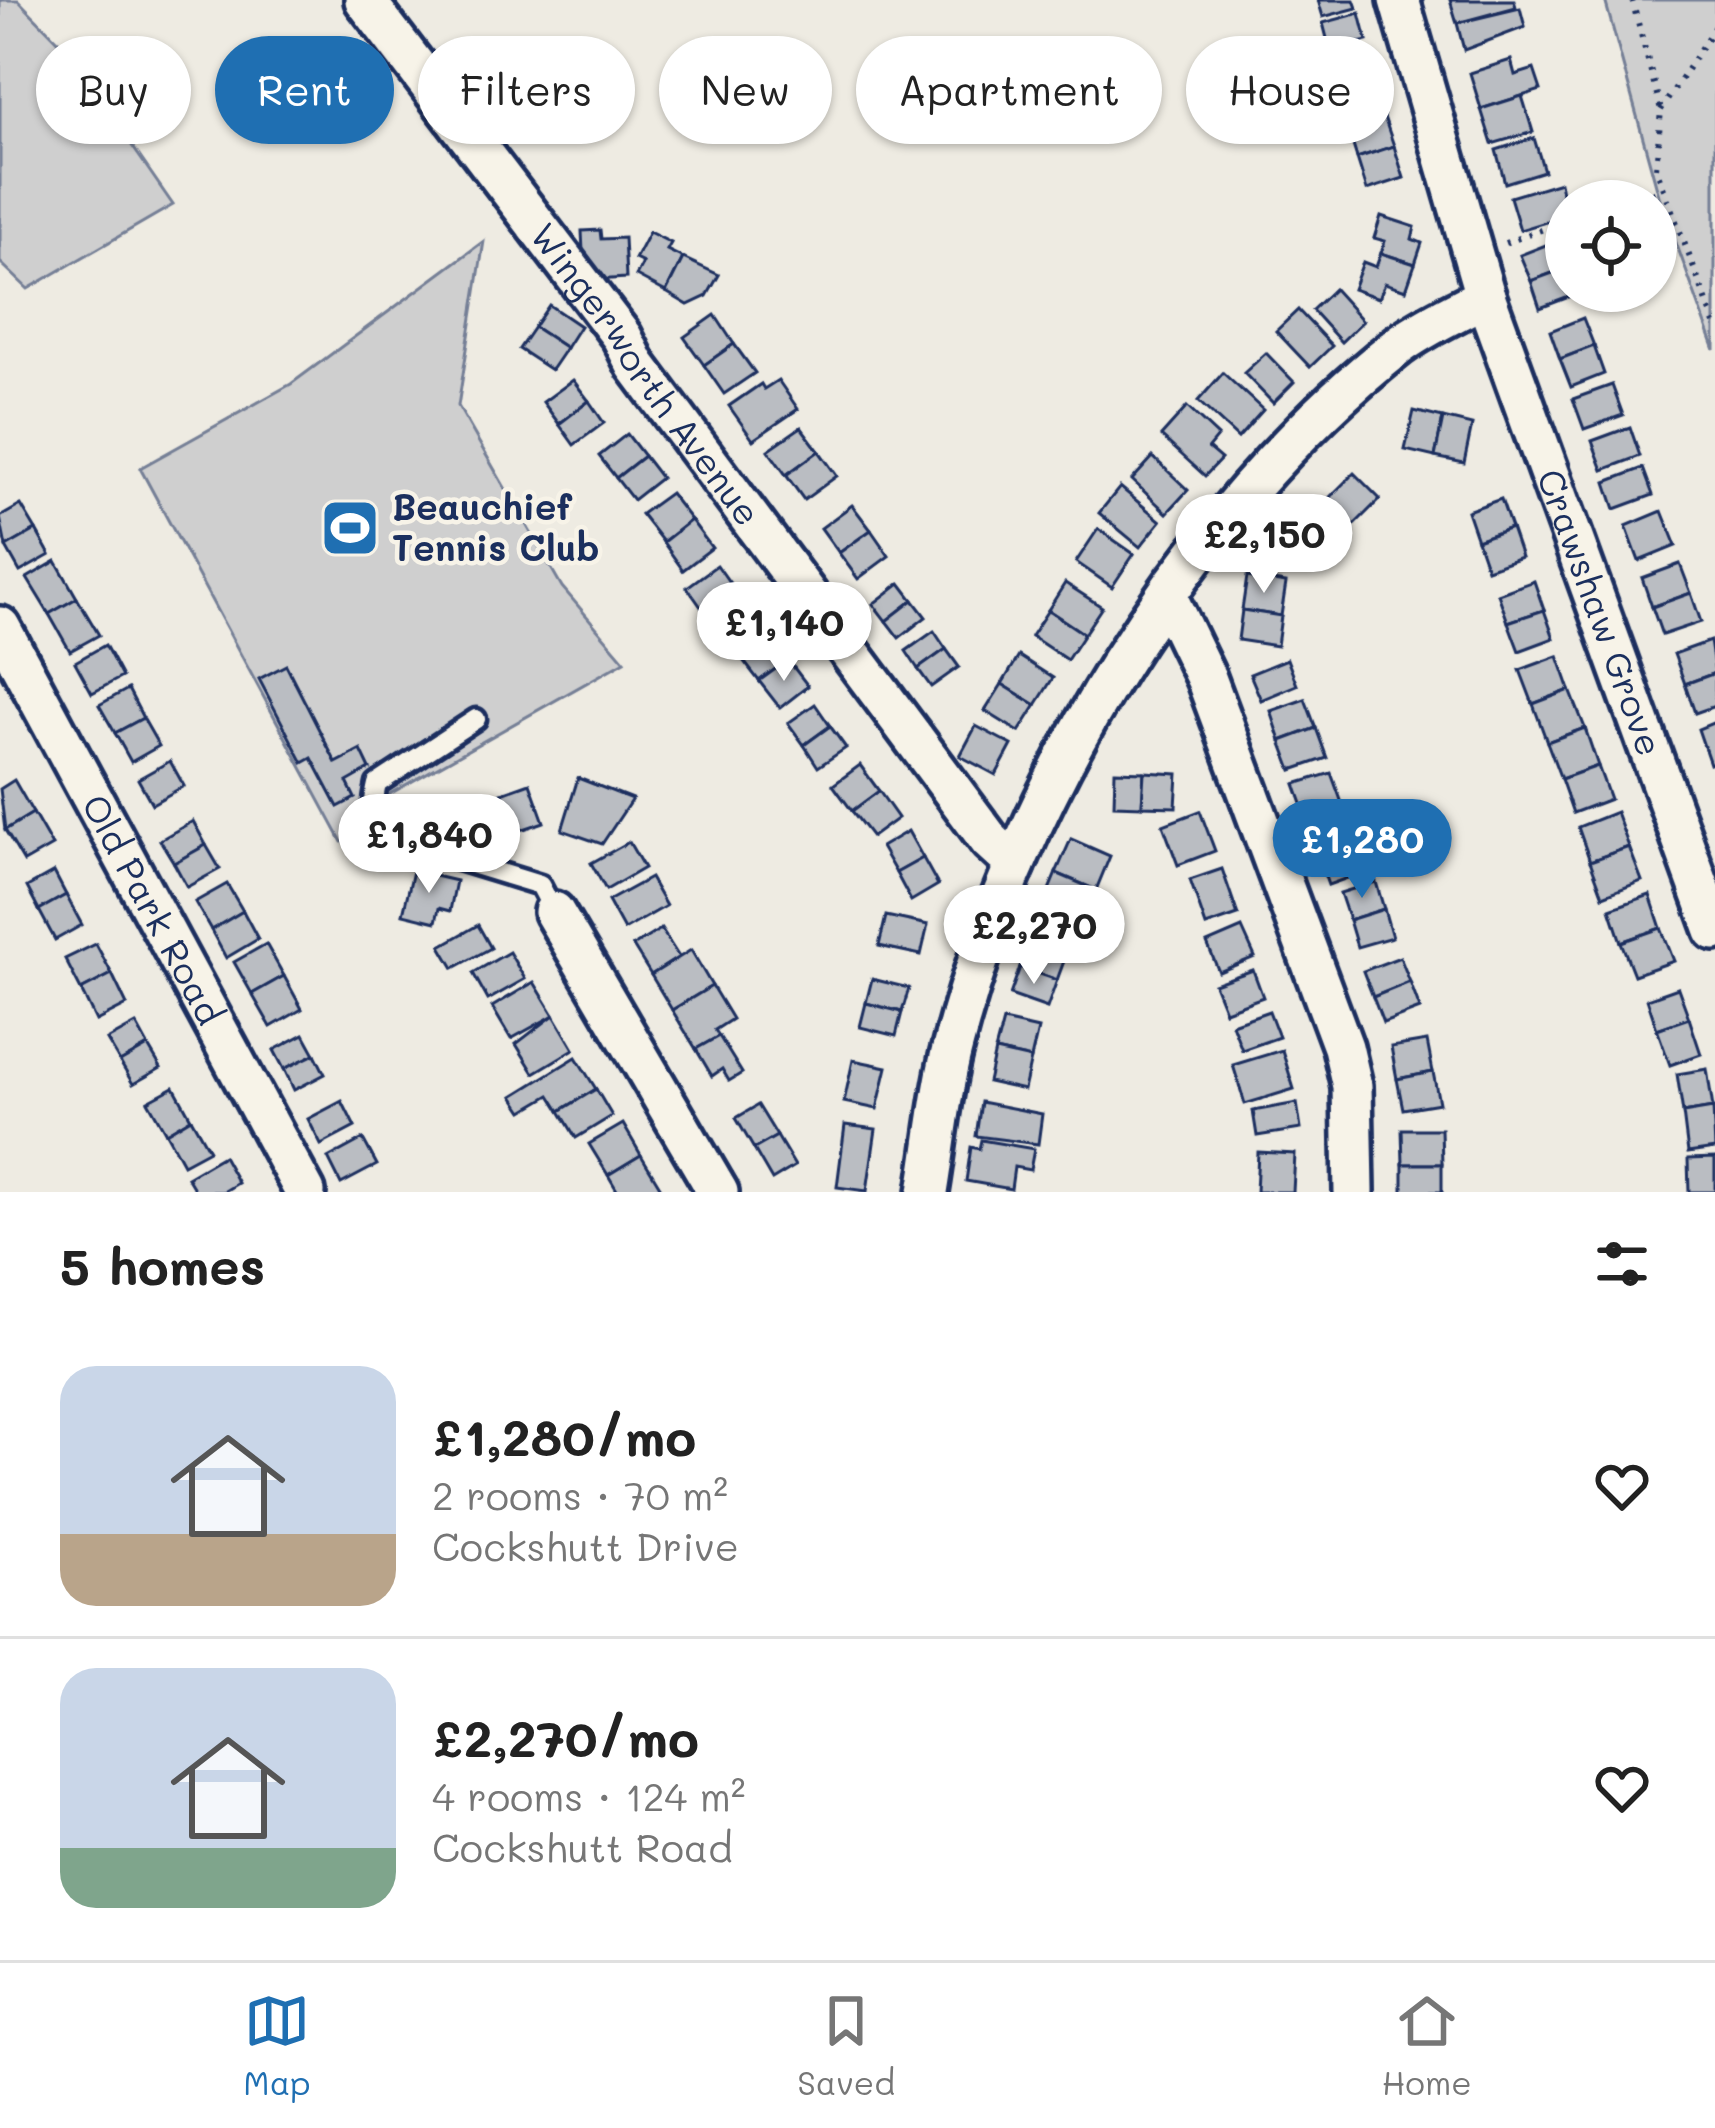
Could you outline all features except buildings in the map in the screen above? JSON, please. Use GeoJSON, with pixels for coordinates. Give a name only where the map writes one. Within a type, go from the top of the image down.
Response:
{"type":"FeatureCollection","features":[{"type":"Feature","properties":{"kind":"street","name":"Wingerworth Avenue"},"geometry":{"type":"LineString","coordinates":[[365,0],[622,337],[636,365],[990,841],[1015,864]]}},
{"type":"Feature","properties":{"kind":"street","name":"Crawshaw Grove"},"geometry":{"type":"LineString","coordinates":[[1399,0],[1485,296],[1715,930]]}},
{"type":"Feature","properties":{"kind":"street"},"geometry":{"type":"LineString","coordinates":[[928,1192],[951,1050],[1015,864],[1110,681],[1167,597],[1279,454],[1401,343],[1485,296]]}},
{"type":"Feature","properties":{"kind":"street"},"geometry":{"type":"LineString","coordinates":[[1167,597],[1206,678],[1342,1046],[1352,1086],[1354,1192]]}},
{"type":"Feature","properties":{"kind":"street","name":"Old Park Road"},"geometry":{"type":"LineString","coordinates":[[0,627],[305,1192]]}},
{"type":"Feature","properties":{"kind":"street"},"geometry":{"type":"LineString","coordinates":[[554,912],[718,1192]]}},
{"type":"Feature","properties":{"kind":"lane"},"geometry":{"type":"LineString","coordinates":[[476,719],[377,784],[371,809],[378,828],[393,840],[540,885],[554,912]]}},
{"type":"Feature","properties":{"kind":"path"},"geometry":{"type":"LineString","coordinates":[[1632,0],[1661,110],[1656,168],[1660,180]]}},
{"type":"Feature","properties":{"kind":"path"},"geometry":{"type":"LineString","coordinates":[[1661,110],[1715,26]]}},
{"type":"Feature","properties":{"kind":"path"},"geometry":{"type":"LineString","coordinates":[[1677,224],[1715,324]]}},
{"type":"Feature","properties":{"kind":"path"},"geometry":{"type":"LineString","coordinates":[[1473,254],[1545,228]]}},
{"type":"Feature","properties":{"kind":"shaded area"},"geometry":{"type":"Polygon","coordinates":[[[0,0],[18,0],[53,36],[36,36],[36,144],[131,144],[173,205],[28,289],[0,262],[0,0]]]}},
{"type":"Feature","properties":{"kind":"shaded area"},"geometry":{"type":"Polygon","coordinates":[[[1605,0],[1715,0],[1715,350],[1677,246],[1677,180],[1655,180],[1605,0]]]}},
{"type":"Feature","properties":{"kind":"shaded area","name":"Beauchief Tennis Club"},"geometry":{"type":"Polygon","coordinates":[[[484,241],[458,406],[562,587],[625,661],[388,795],[403,836],[342,842],[140,468],[291,384],[484,241]]]}},
{"type":"Feature","properties":{"kind":"place","name":"Beauchief Tennis Club"},"geometry":{"type":"Point","coordinates":[350,528]}}]}
